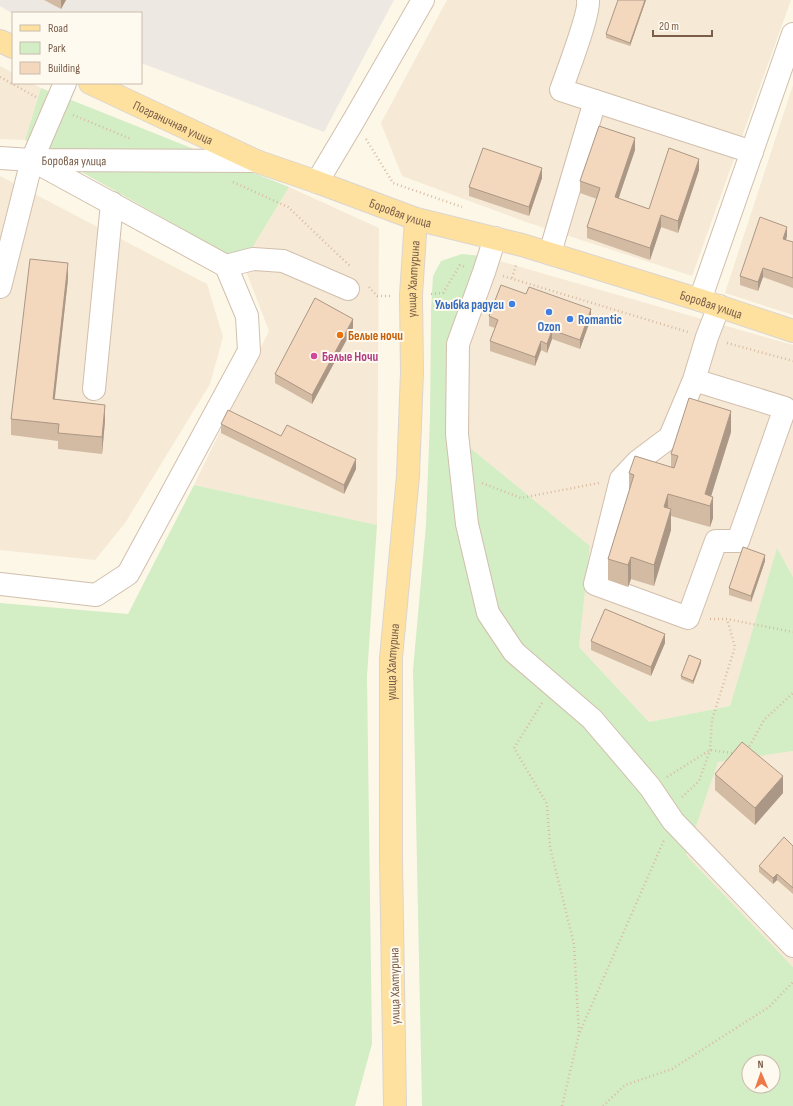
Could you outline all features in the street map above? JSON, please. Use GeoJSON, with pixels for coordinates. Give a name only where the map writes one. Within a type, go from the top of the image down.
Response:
{"type":"FeatureCollection","features":[{"type":"Feature","properties":{"kind":"main road"},"geometry":{"type":"LineString","coordinates":[[0,41],[12,47]]}},
{"type":"Feature","properties":{"kind":"main road","name":"Пограничная улица"},"geometry":{"type":"LineString","coordinates":[[92,84],[256,161]]}},
{"type":"Feature","properties":{"kind":"main road","name":"Боровая улица"},"geometry":{"type":"LineString","coordinates":[[256,161],[416,219],[550,253],[710,303],[793,331]]}},
{"type":"Feature","properties":{"kind":"main road","name":"улица Халтурина"},"geometry":{"type":"LineString","coordinates":[[395,1106],[391,859],[391,658],[408,476],[412,372],[411,295],[416,219]]}},
{"type":"Feature","properties":{"kind":"main road"},"geometry":{"type":"LineString","coordinates":[[382,1106],[395,1062]]}},
{"type":"Feature","properties":{"kind":"street"},"geometry":{"type":"LineString","coordinates":[[317,182],[423,0]]}},
{"type":"Feature","properties":{"kind":"street"},"geometry":{"type":"LineString","coordinates":[[588,0],[585,20],[561,90],[752,152]]}},
{"type":"Feature","properties":{"kind":"street"},"geometry":{"type":"LineString","coordinates":[[694,380],[785,408],[738,541],[716,541],[688,618],[595,584],[621,479],[638,461],[670,437],[694,380],[707,337],[710,303],[752,152],[792,37]]}},
{"type":"Feature","properties":{"kind":"street"},"geometry":{"type":"LineString","coordinates":[[0,287],[32,160],[65,84]]}},
{"type":"Feature","properties":{"kind":"street"},"geometry":{"type":"LineString","coordinates":[[550,253],[595,101]]}},
{"type":"Feature","properties":{"kind":"street","name":"Боровая улица"},"geometry":{"type":"LineString","coordinates":[[0,158],[32,160],[256,161]]}},
{"type":"Feature","properties":{"kind":"street"},"geometry":{"type":"LineString","coordinates":[[0,584],[96,595],[128,574],[249,351],[247,316],[226,266],[32,160]]}},
{"type":"Feature","properties":{"kind":"street"},"geometry":{"type":"LineString","coordinates":[[94,389],[112,203]]}},
{"type":"Feature","properties":{"kind":"street"},"geometry":{"type":"LineString","coordinates":[[495,238],[458,344],[457,434],[462,483],[467,524],[488,613],[514,652],[592,719],[650,787],[670,816],[793,946]]}},
{"type":"Feature","properties":{"kind":"street"},"geometry":{"type":"LineString","coordinates":[[226,266],[253,259],[283,261],[356,281]]}},
{"type":"Feature","properties":{"kind":"path"},"geometry":{"type":"LineString","coordinates":[[0,77],[12,84]]}},
{"type":"Feature","properties":{"kind":"path"},"geometry":{"type":"LineString","coordinates":[[12,84],[54,108],[132,139]]}},
{"type":"Feature","properties":{"kind":"path"},"geometry":{"type":"LineString","coordinates":[[354,120],[393,183],[467,209]]}},
{"type":"Feature","properties":{"kind":"path"},"geometry":{"type":"LineString","coordinates":[[232,182],[288,207],[356,281],[377,296],[443,293]]}},
{"type":"Feature","properties":{"kind":"path"},"geometry":{"type":"LineString","coordinates":[[512,278],[707,337],[793,361]]}},
{"type":"Feature","properties":{"kind":"path"},"geometry":{"type":"LineString","coordinates":[[462,483],[484,484],[521,498],[621,479]]}},
{"type":"Feature","properties":{"kind":"path"},"geometry":{"type":"LineString","coordinates":[[688,618],[727,619],[793,632]]}},
{"type":"Feature","properties":{"kind":"path"},"geometry":{"type":"LineString","coordinates":[[562,1106],[579,1034],[670,816],[699,781],[710,750],[712,720],[735,647],[727,619]]}},
{"type":"Feature","properties":{"kind":"path"},"geometry":{"type":"LineString","coordinates":[[548,681],[541,706],[514,748],[547,804],[550,847],[574,944],[579,1034]]}},
{"type":"Feature","properties":{"kind":"path"},"geometry":{"type":"LineString","coordinates":[[743,749],[749,747],[764,720],[793,693]]}},
{"type":"Feature","properties":{"kind":"path"},"geometry":{"type":"LineString","coordinates":[[650,787],[710,750],[732,753],[738,751]]}},
{"type":"Feature","properties":{"kind":"path"},"geometry":{"type":"LineString","coordinates":[[603,1106],[624,1085],[672,1069],[769,1007],[793,982]]}},
{"type":"Feature","properties":{"kind":"shaded area"},"geometry":{"type":"Polygon","coordinates":[[[0,0],[394,0],[324,132],[142,63],[142,12],[12,12],[12,13],[0,6],[0,0]]]}},
{"type":"Feature","properties":{"kind":"shaded area"},"geometry":{"type":"Polygon","coordinates":[[[447,0],[791,0],[692,276],[526,222],[402,176],[381,123],[447,0]]]}},
{"type":"Feature","properties":{"kind":"shaded area"},"geometry":{"type":"Polygon","coordinates":[[[0,66],[12,72],[12,84],[33,84],[41,88],[25,140],[0,139],[0,66]]]}},
{"type":"Feature","properties":{"kind":"shaded area"},"geometry":{"type":"Polygon","coordinates":[[[793,85],[793,315],[725,293],[793,85]]]}},
{"type":"Feature","properties":{"kind":"shaded area"},"geometry":{"type":"Polygon","coordinates":[[[0,176],[207,284],[223,337],[210,384],[125,523],[95,560],[0,550],[0,176]]]}},
{"type":"Feature","properties":{"kind":"shaded area"},"geometry":{"type":"Polygon","coordinates":[[[289,187],[379,228],[377,525],[194,485],[269,331],[243,263],[289,187]]]}},
{"type":"Feature","properties":{"kind":"shaded area"},"geometry":{"type":"Polygon","coordinates":[[[482,256],[793,345],[793,577],[777,549],[730,706],[649,722],[579,647],[590,546],[452,433],[482,256]]]}},
{"type":"Feature","properties":{"kind":"shaded area"},"geometry":{"type":"Polygon","coordinates":[[[793,751],[793,967],[686,855],[718,761],[793,751]]]}},
{"type":"Feature","properties":{"kind":"green space"},"geometry":{"type":"Polygon","coordinates":[[[41,88],[289,187],[243,263],[25,140],[41,88]]]}},
{"type":"Feature","properties":{"kind":"green space"},"geometry":{"type":"Polygon","coordinates":[[[462,254],[482,256],[452,433],[590,546],[579,647],[649,722],[730,706],[777,548],[793,577],[793,751],[718,762],[686,855],[793,967],[793,1106],[422,1106],[413,670],[426,525],[433,276],[441,261],[462,254]]]}},
{"type":"Feature","properties":{"kind":"green space"},"geometry":{"type":"Polygon","coordinates":[[[194,485],[377,525],[367,676],[372,1044],[355,1106],[0,1106],[0,603],[128,614],[194,485]]]}},
{"type":"Feature","properties":{"kind":"building"},"geometry":{"type":"Polygon","coordinates":[[[618,0],[645,0],[630,43],[606,34],[618,0]]]}},
{"type":"Feature","properties":{"kind":"building"},"geometry":{"type":"Polygon","coordinates":[[[599,126],[635,138],[615,197],[649,209],[669,148],[699,159],[678,221],[661,215],[650,248],[587,227],[600,188],[580,181],[599,126]]]}},
{"type":"Feature","properties":{"kind":"building"},"geometry":{"type":"Polygon","coordinates":[[[483,148],[542,168],[529,207],[469,187],[483,148]]]}},
{"type":"Feature","properties":{"kind":"building"},"geometry":{"type":"Polygon","coordinates":[[[760,217],[787,227],[783,239],[793,242],[793,278],[763,268],[758,282],[740,276],[760,217]]]}},
{"type":"Feature","properties":{"kind":"building"},"geometry":{"type":"Polygon","coordinates":[[[30,259],[68,263],[53,399],[105,405],[102,437],[58,433],[59,424],[11,419],[30,259]]]}},
{"type":"Feature","properties":{"kind":"building"},"geometry":{"type":"Polygon","coordinates":[[[501,285],[526,294],[529,287],[591,309],[580,340],[552,330],[547,344],[541,341],[535,357],[490,341],[498,320],[489,316],[501,285]]]}},
{"type":"Feature","properties":{"kind":"building","name":"Белые Ночи"},"geometry":{"type":"Polygon","coordinates":[[[315,298],[353,319],[312,395],[275,374],[315,298]]]}},
{"type":"Feature","properties":{"kind":"building"},"geometry":{"type":"Polygon","coordinates":[[[689,398],[731,411],[705,494],[713,497],[710,506],[668,494],[664,507],[671,509],[654,565],[631,557],[628,565],[608,559],[634,475],[629,473],[635,456],[674,468],[678,456],[671,454],[689,398]]]}},
{"type":"Feature","properties":{"kind":"building"},"geometry":{"type":"Polygon","coordinates":[[[228,410],[281,436],[287,425],[356,459],[344,485],[221,424],[228,410]]]}},
{"type":"Feature","properties":{"kind":"building"},"geometry":{"type":"Polygon","coordinates":[[[743,547],[765,555],[751,596],[729,588],[743,547]]]}},
{"type":"Feature","properties":{"kind":"building"},"geometry":{"type":"Polygon","coordinates":[[[605,609],[665,634],[651,667],[591,641],[605,609]]]}},
{"type":"Feature","properties":{"kind":"building"},"geometry":{"type":"Polygon","coordinates":[[[689,655],[701,660],[693,681],[681,676],[689,655]]]}},
{"type":"Feature","properties":{"kind":"building"},"geometry":{"type":"Polygon","coordinates":[[[742,742],[783,776],[755,808],[715,774],[742,742]]]}},
{"type":"Feature","properties":{"kind":"building"},"geometry":{"type":"Polygon","coordinates":[[[784,837],[793,846],[793,888],[777,874],[773,878],[759,866],[784,837]]]}},
{"type":"Feature","properties":{"kind":"place","name":"Улыбка радуги"},"geometry":{"type":"Point","coordinates":[512,304]}},
{"type":"Feature","properties":{"kind":"place","name":"Ozon"},"geometry":{"type":"Point","coordinates":[549,312]}},
{"type":"Feature","properties":{"kind":"place","name":"Romantic"},"geometry":{"type":"Point","coordinates":[570,319]}},
{"type":"Feature","properties":{"kind":"place","name":"Белые ночи"},"geometry":{"type":"Point","coordinates":[340,335]}},
{"type":"Feature","properties":{"kind":"place","name":"Белые Ночи"},"geometry":{"type":"Point","coordinates":[314,356]}}]}
